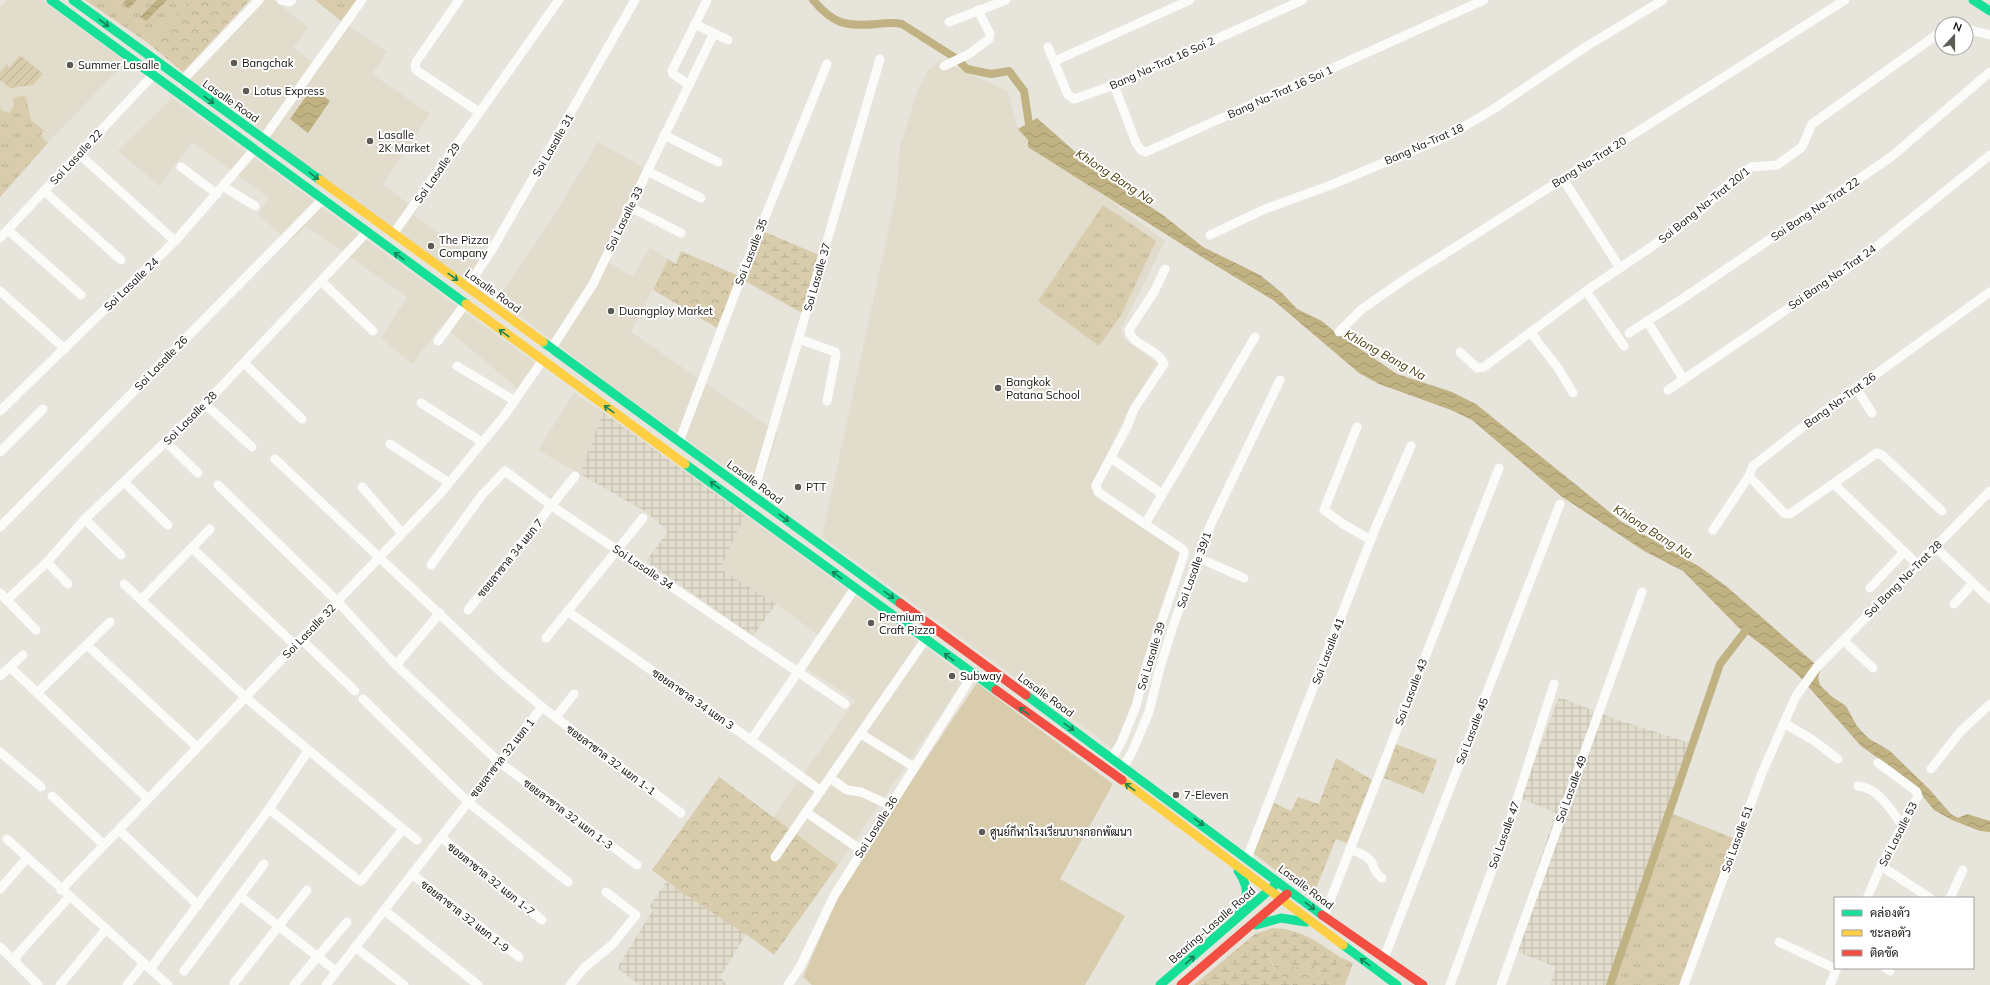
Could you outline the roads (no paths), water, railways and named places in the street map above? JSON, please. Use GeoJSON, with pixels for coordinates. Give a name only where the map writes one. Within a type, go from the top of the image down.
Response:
{"type":"FeatureCollection","features":[{"type":"Feature","properties":{"kind":"street"},"geometry":{"type":"LineString","coordinates":[[50,0],[61,3],[152,76],[925,640],[1038,721],[1079,748],[1397,985]]}},
{"type":"Feature","properties":{"kind":"street","name":"Lasalle Road"},"geometry":{"type":"LineString","coordinates":[[73,0],[182,81],[394,233],[1124,766],[1324,916],[1423,985]]}},
{"type":"Feature","properties":{"kind":"street"},"geometry":{"type":"LineString","coordinates":[[182,81],[259,0]]}},
{"type":"Feature","properties":{"kind":"street"},"geometry":{"type":"LineString","coordinates":[[281,0],[289,2],[292,0]]}},
{"type":"Feature","properties":{"kind":"street"},"geometry":{"type":"LineString","coordinates":[[254,150],[264,139],[362,0]]}},
{"type":"Feature","properties":{"kind":"street"},"geometry":{"type":"LineString","coordinates":[[460,0],[416,62],[414,68],[479,112]]}},
{"type":"Feature","properties":{"kind":"street","name":"Soi Lasalle 29"},"geometry":{"type":"LineString","coordinates":[[394,233],[559,0]]}},
{"type":"Feature","properties":{"kind":"street","name":"Soi Lasalle 31"},"geometry":{"type":"LineString","coordinates":[[466,287],[494,248],[635,0]]}},
{"type":"Feature","properties":{"kind":"street"},"geometry":{"type":"LineString","coordinates":[[688,84],[673,74],[672,70],[708,0]]}},
{"type":"Feature","properties":{"kind":"street"},"geometry":{"type":"LineString","coordinates":[[949,22],[1006,0]]}},
{"type":"Feature","properties":{"kind":"street"},"geometry":{"type":"LineString","coordinates":[[1055,61],[1190,0]]}},
{"type":"Feature","properties":{"kind":"street","name":"Bang Na-Trat 16 Soi 2"},"geometry":{"type":"LineString","coordinates":[[1048,47],[1068,95],[1071,98],[1114,85],[1303,0]]}},
{"type":"Feature","properties":{"kind":"street","name":"Bang Na-Trat 16 Soi 1"},"geometry":{"type":"LineString","coordinates":[[1114,85],[1136,143],[1141,150],[1146,152],[1484,0]]}},
{"type":"Feature","properties":{"kind":"street","name":"Bang Na-Trat 18"},"geometry":{"type":"LineString","coordinates":[[1210,235],[1265,210],[1331,185],[1450,135],[1492,110],[1587,46],[1663,0]]}},
{"type":"Feature","properties":{"kind":"street","name":"Bang Na-Trat 20"},"geometry":{"type":"LineString","coordinates":[[1339,332],[1362,309],[1405,279],[1845,0]]}},
{"type":"Feature","properties":{"kind":"street"},"geometry":{"type":"LineString","coordinates":[[1973,0],[1990,11]]}},
{"type":"Feature","properties":{"kind":"street"},"geometry":{"type":"LineString","coordinates":[[944,66],[969,54],[990,37],[978,10]]}},
{"type":"Feature","properties":{"kind":"street"},"geometry":{"type":"LineString","coordinates":[[695,24],[728,40]]}},
{"type":"Feature","properties":{"kind":"street"},"geometry":{"type":"LineString","coordinates":[[1974,31],[1990,35]]}},
{"type":"Feature","properties":{"kind":"street","name":"Soi Lasalle 33"},"geometry":{"type":"LineString","coordinates":[[551,349],[593,284],[688,84],[714,33]]}},
{"type":"Feature","properties":{"kind":"street","name":"Soi Bang Na-Trat 20/1"},"geometry":{"type":"LineString","coordinates":[[1460,352],[1477,368],[1481,368],[1531,334],[1586,291],[1676,230],[1706,206],[1719,192],[1751,167],[1777,165],[1802,147],[1812,124],[1934,37]]}},
{"type":"Feature","properties":{"kind":"street","name":"Soi Lasalle 37"},"geometry":{"type":"LineString","coordinates":[[753,495],[880,59]]}},
{"type":"Feature","properties":{"kind":"street","name":"Soi Lasalle 35"},"geometry":{"type":"LineString","coordinates":[[679,442],[750,254],[827,64]]}},
{"type":"Feature","properties":{"kind":"street","name":"Soi Bang Na-Trat 22"},"geometry":{"type":"LineString","coordinates":[[1629,333],[1891,157],[1990,72]]}},
{"type":"Feature","properties":{"kind":"street","name":"Soi Lasalle 22"},"geometry":{"type":"LineString","coordinates":[[0,238],[152,76]]}},
{"type":"Feature","properties":{"kind":"street"},"geometry":{"type":"LineString","coordinates":[[664,135],[718,162]]}},
{"type":"Feature","properties":{"kind":"street","name":"Soi Lasalle 24"},"geometry":{"type":"LineString","coordinates":[[0,411],[175,241],[254,150]]}},
{"type":"Feature","properties":{"kind":"street"},"geometry":{"type":"LineString","coordinates":[[79,154],[175,241]]}},
{"type":"Feature","properties":{"kind":"street","name":"Soi Bang Na-Trat 24"},"geometry":{"type":"LineString","coordinates":[[1668,390],[1861,259],[1990,155]]}},
{"type":"Feature","properties":{"kind":"street"},"geometry":{"type":"LineString","coordinates":[[181,167],[220,190],[255,206]]}},
{"type":"Feature","properties":{"kind":"street"},"geometry":{"type":"LineString","coordinates":[[647,171],[701,198]]}},
{"type":"Feature","properties":{"kind":"street"},"geometry":{"type":"LineString","coordinates":[[1563,179],[1620,268]]}},
{"type":"Feature","properties":{"kind":"street"},"geometry":{"type":"LineString","coordinates":[[44,191],[121,260]]}},
{"type":"Feature","properties":{"kind":"street","name":"Soi Lasalle 26"},"geometry":{"type":"LineString","coordinates":[[0,527],[225,296],[322,200]]}},
{"type":"Feature","properties":{"kind":"street"},"geometry":{"type":"LineString","coordinates":[[630,207],[681,233]]}},
{"type":"Feature","properties":{"kind":"street"},"geometry":{"type":"LineString","coordinates":[[8,230],[80,295]]}},
{"type":"Feature","properties":{"kind":"street","name":"Soi Lasalle 28"},"geometry":{"type":"LineString","coordinates":[[8,600],[48,562],[85,519],[205,404],[367,232]]}},
{"type":"Feature","properties":{"kind":"street","name":"Soi Lasalle 39"},"geometry":{"type":"LineString","coordinates":[[1112,758],[1121,743],[1136,706],[1146,667],[1184,555],[1184,551],[1181,548],[1096,489],[1134,409],[1164,364],[1159,357],[1132,336],[1129,330],[1154,292],[1165,269]]}},
{"type":"Feature","properties":{"kind":"street"},"geometry":{"type":"LineString","coordinates":[[322,281],[373,332]]}},
{"type":"Feature","properties":{"kind":"street"},"geometry":{"type":"LineString","coordinates":[[0,291],[65,349]]}},
{"type":"Feature","properties":{"kind":"street"},"geometry":{"type":"LineString","coordinates":[[1586,291],[1624,346]]}},
{"type":"Feature","properties":{"kind":"street","name":"Bang Na-Trat 26"},"geometry":{"type":"LineString","coordinates":[[1713,530],[1753,466],[1856,388],[1990,292]]}},
{"type":"Feature","properties":{"kind":"street"},"geometry":{"type":"LineString","coordinates":[[438,341],[465,304]]}},
{"type":"Feature","properties":{"kind":"street"},"geometry":{"type":"LineString","coordinates":[[1647,321],[1684,380]]}},
{"type":"Feature","properties":{"kind":"street"},"geometry":{"type":"LineString","coordinates":[[1531,334],[1558,368],[1573,393]]}},
{"type":"Feature","properties":{"kind":"street"},"geometry":{"type":"LineString","coordinates":[[1145,524],[1255,337]]}},
{"type":"Feature","properties":{"kind":"street"},"geometry":{"type":"LineString","coordinates":[[799,339],[835,352],[836,354],[826,401]]}},
{"type":"Feature","properties":{"kind":"street"},"geometry":{"type":"LineString","coordinates":[[542,361],[551,349]]}},
{"type":"Feature","properties":{"kind":"street","name":"Soi Lasalle 32"},"geometry":{"type":"LineString","coordinates":[[62,890],[440,494],[448,482],[515,401],[542,361]]}},
{"type":"Feature","properties":{"kind":"street"},"geometry":{"type":"LineString","coordinates":[[244,363],[302,419]]}},
{"type":"Feature","properties":{"kind":"street"},"geometry":{"type":"LineString","coordinates":[[457,366],[515,401]]}},
{"type":"Feature","properties":{"kind":"street","name":"Soi Lasalle 39/1"},"geometry":{"type":"LineString","coordinates":[[1124,766],[1133,750],[1149,712],[1158,671],[1210,526],[1280,380]]}},
{"type":"Feature","properties":{"kind":"street"},"geometry":{"type":"LineString","coordinates":[[1856,388],[1872,412]]}},
{"type":"Feature","properties":{"kind":"street"},"geometry":{"type":"LineString","coordinates":[[420,403],[482,442]]}},
{"type":"Feature","properties":{"kind":"street"},"geometry":{"type":"LineString","coordinates":[[205,404],[252,446]]}},
{"type":"Feature","properties":{"kind":"street"},"geometry":{"type":"LineString","coordinates":[[0,452],[43,410]]}},
{"type":"Feature","properties":{"kind":"street"},"geometry":{"type":"LineString","coordinates":[[1357,427],[1324,510],[1343,524],[1371,540]]}},
{"type":"Feature","properties":{"kind":"street"},"geometry":{"type":"LineString","coordinates":[[166,442],[198,473]]}},
{"type":"Feature","properties":{"kind":"street"},"geometry":{"type":"LineString","coordinates":[[390,444],[448,482]]}},
{"type":"Feature","properties":{"kind":"street","name":"Soi Lasalle 41"},"geometry":{"type":"LineString","coordinates":[[1247,858],[1371,540],[1411,446]]}},
{"type":"Feature","properties":{"kind":"street"},"geometry":{"type":"LineString","coordinates":[[1748,476],[1784,513],[1790,514],[1877,453],[1882,455],[1942,511]]}},
{"type":"Feature","properties":{"kind":"street"},"geometry":{"type":"LineString","coordinates":[[1111,458],[1162,494]]}},
{"type":"Feature","properties":{"kind":"street"},"geometry":{"type":"LineString","coordinates":[[275,459],[503,674],[542,707]]}},
{"type":"Feature","properties":{"kind":"street","name":"Soi Lasalle 43"},"geometry":{"type":"LineString","coordinates":[[1324,916],[1499,468]]}},
{"type":"Feature","properties":{"kind":"street","name":"Soi Lasalle 34"},"geometry":{"type":"LineString","coordinates":[[431,565],[482,495],[504,471],[506,471],[552,506],[845,704]]}},
{"type":"Feature","properties":{"kind":"street","name":"ซอยลาซาล 34 แยก 7"},"geometry":{"type":"LineString","coordinates":[[468,610],[576,476]]}},
{"type":"Feature","properties":{"kind":"street"},"geometry":{"type":"LineString","coordinates":[[124,482],[168,525]]}},
{"type":"Feature","properties":{"kind":"street"},"geometry":{"type":"LineString","coordinates":[[1834,484],[1918,565]]}},
{"type":"Feature","properties":{"kind":"street","name":"ซอยลาซาล 32 แยก 1-3"},"geometry":{"type":"LineString","coordinates":[[218,485],[337,601],[396,665],[499,762],[637,865]]}},
{"type":"Feature","properties":{"kind":"street"},"geometry":{"type":"LineString","coordinates":[[362,487],[402,533]]}},
{"type":"Feature","properties":{"kind":"street","name":"Soi Bang Na-Trat 28"},"geometry":{"type":"LineString","coordinates":[[1796,696],[1817,667],[1990,491]]}},
{"type":"Feature","properties":{"kind":"street","name":"Soi Lasalle 45"},"geometry":{"type":"LineString","coordinates":[[1384,958],[1560,504]]}},
{"type":"Feature","properties":{"kind":"street"},"geometry":{"type":"LineString","coordinates":[[546,638],[643,518]]}},
{"type":"Feature","properties":{"kind":"street"},"geometry":{"type":"LineString","coordinates":[[85,519],[121,555]]}},
{"type":"Feature","properties":{"kind":"street"},"geometry":{"type":"LineString","coordinates":[[142,599],[210,529]]}},
{"type":"Feature","properties":{"kind":"street"},"geometry":{"type":"LineString","coordinates":[[1935,547],[1990,599]]}},
{"type":"Feature","properties":{"kind":"street"},"geometry":{"type":"LineString","coordinates":[[192,548],[355,691]]}},
{"type":"Feature","properties":{"kind":"street"},"geometry":{"type":"LineString","coordinates":[[1870,588],[1904,552]]}},
{"type":"Feature","properties":{"kind":"street"},"geometry":{"type":"LineString","coordinates":[[1199,558],[1244,578]]}},
{"type":"Feature","properties":{"kind":"street"},"geometry":{"type":"LineString","coordinates":[[48,562],[68,584]]}},
{"type":"Feature","properties":{"kind":"street"},"geometry":{"type":"LineString","coordinates":[[1954,604],[1974,583]]}},
{"type":"Feature","properties":{"kind":"street"},"geometry":{"type":"LineString","coordinates":[[124,584],[142,599],[245,697],[308,751],[417,840]]}},
{"type":"Feature","properties":{"kind":"street"},"geometry":{"type":"LineString","coordinates":[[751,740],[855,588]]}},
{"type":"Feature","properties":{"kind":"street","name":"Soi Lasalle 49"},"geometry":{"type":"LineString","coordinates":[[1501,985],[1642,592]]}},
{"type":"Feature","properties":{"kind":"street"},"geometry":{"type":"LineString","coordinates":[[0,593],[36,630]]}},
{"type":"Feature","properties":{"kind":"street","name":"ซอยลาซาล 34 แยก 3"},"geometry":{"type":"LineString","coordinates":[[567,612],[821,790]]}},
{"type":"Feature","properties":{"kind":"street"},"geometry":{"type":"LineString","coordinates":[[396,665],[440,613]]}},
{"type":"Feature","properties":{"kind":"street"},"geometry":{"type":"LineString","coordinates":[[38,692],[110,622]]}},
{"type":"Feature","properties":{"kind":"street"},"geometry":{"type":"LineString","coordinates":[[775,857],[925,640]]}},
{"type":"Feature","properties":{"kind":"street"},"geometry":{"type":"LineString","coordinates":[[1843,640],[1874,668]]}},
{"type":"Feature","properties":{"kind":"street"},"geometry":{"type":"LineString","coordinates":[[87,645],[197,747]]}},
{"type":"Feature","properties":{"kind":"street"},"geometry":{"type":"LineString","coordinates":[[0,676],[23,655]]}},
{"type":"Feature","properties":{"kind":"street"},"geometry":{"type":"LineString","coordinates":[[973,674],[980,662]]}},
{"type":"Feature","properties":{"kind":"street"},"geometry":{"type":"LineString","coordinates":[[10,667],[38,692],[148,799]]}},
{"type":"Feature","properties":{"kind":"street","name":"Soi Lasalle 36"},"geometry":{"type":"LineString","coordinates":[[788,985],[800,967],[834,896],[861,850],[973,674]]}},
{"type":"Feature","properties":{"kind":"street","name":"Soi Lasalle 47"},"geometry":{"type":"LineString","coordinates":[[1450,985],[1512,815],[1554,684]]}},
{"type":"Feature","properties":{"kind":"street"},"geometry":{"type":"LineString","coordinates":[[556,717],[574,694]]}},
{"type":"Feature","properties":{"kind":"street","name":"Soi Lasalle 51"},"geometry":{"type":"LineString","coordinates":[[1684,985],[1762,773],[1796,696]]}},
{"type":"Feature","properties":{"kind":"street"},"geometry":{"type":"LineString","coordinates":[[363,699],[468,802],[568,882]]}},
{"type":"Feature","properties":{"kind":"street"},"geometry":{"type":"LineString","coordinates":[[1931,769],[1960,732],[1990,704]]}},
{"type":"Feature","properties":{"kind":"street","name":"ซอยลาซาล 32 แยก 1-1"},"geometry":{"type":"LineString","coordinates":[[542,707],[681,813]]}},
{"type":"Feature","properties":{"kind":"street","name":"ซอยลาซาล 32 แยก 1"},"geometry":{"type":"LineString","coordinates":[[327,985],[336,971],[542,707]]}},
{"type":"Feature","properties":{"kind":"street"},"geometry":{"type":"LineString","coordinates":[[1784,723],[1813,740],[1838,759]]}},
{"type":"Feature","properties":{"kind":"street"},"geometry":{"type":"LineString","coordinates":[[861,734],[914,767]]}},
{"type":"Feature","properties":{"kind":"street"},"geometry":{"type":"LineString","coordinates":[[1079,748],[1086,739]]}},
{"type":"Feature","properties":{"kind":"street"},"geometry":{"type":"LineString","coordinates":[[127,985],[147,966],[198,905],[308,751]]}},
{"type":"Feature","properties":{"kind":"street"},"geometry":{"type":"LineString","coordinates":[[0,752],[41,787]]}},
{"type":"Feature","properties":{"kind":"street","name":"Soi Lasalle 53"},"geometry":{"type":"LineString","coordinates":[[1867,897],[1881,866],[1918,796],[1917,793],[1878,763]]}},
{"type":"Feature","properties":{"kind":"street"},"geometry":{"type":"LineString","coordinates":[[830,778],[847,790],[861,792],[889,805]]}},
{"type":"Feature","properties":{"kind":"street"},"geometry":{"type":"LineString","coordinates":[[1858,786],[1865,787],[1884,801],[1902,825]]}},
{"type":"Feature","properties":{"kind":"street"},"geometry":{"type":"LineString","coordinates":[[52,796],[104,845]]}},
{"type":"Feature","properties":{"kind":"street"},"geometry":{"type":"LineString","coordinates":[[268,809],[357,879],[361,880],[403,829]]}},
{"type":"Feature","properties":{"kind":"street"},"geometry":{"type":"LineString","coordinates":[[806,812],[861,850]]}},
{"type":"Feature","properties":{"kind":"street"},"geometry":{"type":"LineString","coordinates":[[119,830],[198,905]]}},
{"type":"Feature","properties":{"kind":"street","name":"ซอยลาซาล 32 แยก 1-7"},"geometry":{"type":"LineString","coordinates":[[441,837],[542,920]]}},
{"type":"Feature","properties":{"kind":"street"},"geometry":{"type":"LineString","coordinates":[[7,839],[168,985]]}},
{"type":"Feature","properties":{"kind":"street"},"geometry":{"type":"LineString","coordinates":[[1350,849],[1366,856],[1371,861],[1374,872],[1382,878]]}},
{"type":"Feature","properties":{"kind":"street"},"geometry":{"type":"LineString","coordinates":[[0,889],[27,858]]}},
{"type":"Feature","properties":{"kind":"street"},"geometry":{"type":"LineString","coordinates":[[1225,929],[1237,915],[1248,895],[1248,888],[1244,878],[1226,859]]}},
{"type":"Feature","properties":{"kind":"street"},"geometry":{"type":"LineString","coordinates":[[184,971],[264,864]]}},
{"type":"Feature","properties":{"kind":"street"},"geometry":{"type":"LineString","coordinates":[[1881,866],[1928,897]]}},
{"type":"Feature","properties":{"kind":"street"},"geometry":{"type":"LineString","coordinates":[[1950,897],[1963,870]]}},
{"type":"Feature","properties":{"kind":"street","name":"ซอยลาซาล 32 แยก 1-9"},"geometry":{"type":"LineString","coordinates":[[412,874],[519,957]]}},
{"type":"Feature","properties":{"kind":"street","name":"Bearing-Lasalle Road"},"geometry":{"type":"LineString","coordinates":[[1160,985],[1279,882]]}},
{"type":"Feature","properties":{"kind":"street"},"geometry":{"type":"LineString","coordinates":[[234,983],[307,890]]}},
{"type":"Feature","properties":{"kind":"street"},"geometry":{"type":"LineString","coordinates":[[1181,985],[1290,891]]}},
{"type":"Feature","properties":{"kind":"street"},"geometry":{"type":"LineString","coordinates":[[570,985],[584,968],[613,944],[636,915],[606,892]]}},
{"type":"Feature","properties":{"kind":"street"},"geometry":{"type":"LineString","coordinates":[[16,961],[17,955],[70,896]]}},
{"type":"Feature","properties":{"kind":"street"},"geometry":{"type":"LineString","coordinates":[[240,896],[336,971]]}},
{"type":"Feature","properties":{"kind":"street"},"geometry":{"type":"LineString","coordinates":[[384,910],[478,985]]}},
{"type":"Feature","properties":{"kind":"street"},"geometry":{"type":"LineString","coordinates":[[1239,936],[1258,924],[1280,917],[1308,922],[1323,931]]}},
{"type":"Feature","properties":{"kind":"street"},"geometry":{"type":"LineString","coordinates":[[294,985],[347,922]]}},
{"type":"Feature","properties":{"kind":"street"},"geometry":{"type":"LineString","coordinates":[[60,985],[106,929]]}},
{"type":"Feature","properties":{"kind":"street"},"geometry":{"type":"LineString","coordinates":[[1779,942],[1834,967]]}},
{"type":"Feature","properties":{"kind":"street"},"geometry":{"type":"LineString","coordinates":[[0,947],[16,961],[20,968],[38,985]]}},
{"type":"Feature","properties":{"kind":"street"},"geometry":{"type":"LineString","coordinates":[[355,947],[404,985]]}},
{"type":"Feature","properties":{"kind":"street"},"geometry":{"type":"LineString","coordinates":[[1385,976],[1392,964]]}},
{"type":"Feature","properties":{"kind":"street"},"geometry":{"type":"LineString","coordinates":[[1832,984],[1837,969]]}},
{"type":"Feature","properties":{"kind":"water"},"geometry":{"type":"Polygon","coordinates":[[[126,0],[137,0],[128,9],[123,3],[126,0]]]}},
{"type":"Feature","properties":{"kind":"water"},"geometry":{"type":"Polygon","coordinates":[[[157,0],[167,0],[146,21],[140,17],[157,0]]]}},
{"type":"Feature","properties":{"kind":"water"},"geometry":{"type":"Polygon","coordinates":[[[312,88],[330,101],[308,133],[290,119],[312,88]]]}},
{"type":"Feature","properties":{"kind":"water"},"geometry":{"type":"Polygon","coordinates":[[[1037,118],[1099,173],[1163,215],[1203,247],[1260,275],[1282,293],[1297,309],[1322,321],[1335,332],[1397,374],[1452,392],[1476,404],[1622,522],[1700,567],[1726,586],[1821,669],[1818,677],[1820,685],[1831,696],[1846,706],[1857,726],[1868,738],[1890,751],[1929,789],[1951,814],[1958,818],[1967,814],[1990,821],[1990,832],[1980,831],[1952,820],[1934,810],[1911,782],[1861,746],[1798,675],[1739,628],[1683,571],[1644,551],[1561,496],[1472,420],[1451,410],[1379,384],[1359,373],[1273,300],[1205,259],[1028,147],[1028,140],[1018,129],[1037,118]]]}},
{"type":"Feature","properties":{"kind":"waterway","name":"Khlong Bang Na"},"geometry":{"type":"LineString","coordinates":[[813,0],[820,8],[834,19],[848,24],[902,24],[957,59],[967,69],[991,74],[1009,71],[1024,91],[1029,124],[1035,130]]}},
{"type":"Feature","properties":{"kind":"waterway"},"geometry":{"type":"LineString","coordinates":[[1610,985],[1720,664],[1750,625]]}},
{"type":"Feature","properties":{"kind":"place","name":"Bangchak"},"geometry":{"type":"Point","coordinates":[234,63]}},
{"type":"Feature","properties":{"kind":"place","name":"Summer Lasalle"},"geometry":{"type":"Point","coordinates":[70,65]}},
{"type":"Feature","properties":{"kind":"place","name":"Lotus Express"},"geometry":{"type":"Point","coordinates":[246,91]}},
{"type":"Feature","properties":{"kind":"place","name":"Lasalle 2K Market"},"geometry":{"type":"Point","coordinates":[370,141]}},
{"type":"Feature","properties":{"kind":"place","name":"The Pizza Company"},"geometry":{"type":"Point","coordinates":[431,246]}},
{"type":"Feature","properties":{"kind":"place","name":"Duangploy Market"},"geometry":{"type":"Point","coordinates":[611,311]}},
{"type":"Feature","properties":{"kind":"place","name":"Bangkok Patana School"},"geometry":{"type":"Point","coordinates":[998,388]}},
{"type":"Feature","properties":{"kind":"place","name":"PTT"},"geometry":{"type":"Point","coordinates":[798,487]}},
{"type":"Feature","properties":{"kind":"place","name":"Premium Craft Pizza"},"geometry":{"type":"Point","coordinates":[871,623]}},
{"type":"Feature","properties":{"kind":"place","name":"Subway"},"geometry":{"type":"Point","coordinates":[952,676]}},
{"type":"Feature","properties":{"kind":"place","name":"7-Eleven"},"geometry":{"type":"Point","coordinates":[1176,795]}},
{"type":"Feature","properties":{"kind":"place","name":"ศูนย์กีฬาโรงเรียนบางกอกพัฒนา"},"geometry":{"type":"Point","coordinates":[982,832]}}]}
